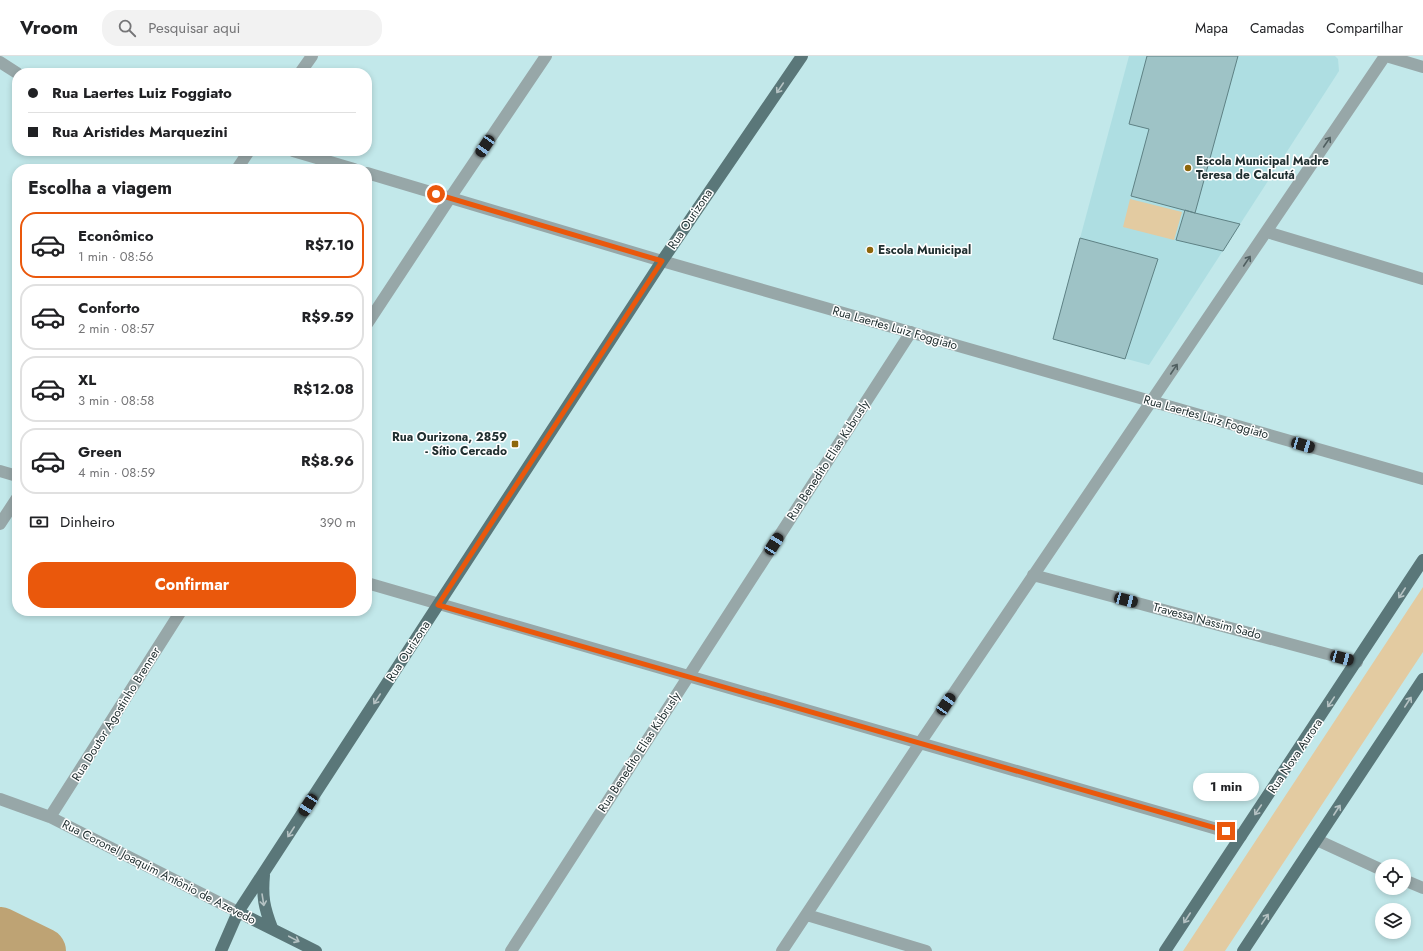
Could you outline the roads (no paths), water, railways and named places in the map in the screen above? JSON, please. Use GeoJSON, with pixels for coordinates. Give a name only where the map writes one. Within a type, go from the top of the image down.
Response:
{"type":"FeatureCollection","features":[{"type":"Feature","properties":{"kind":"main road","name":"Rua Ourizona"},"geometry":{"type":"LineString","coordinates":[[221,951],[238,912],[662,261],[802,56]]}},
{"type":"Feature","properties":{"kind":"main road","name":"Rua Nova Aurora"},"geometry":{"type":"LineString","coordinates":[[1166,951],[1423,560]]}},
{"type":"Feature","properties":{"kind":"main road"},"geometry":{"type":"LineString","coordinates":[[1243,951],[1423,679]]}},
{"type":"Feature","properties":{"kind":"main road"},"geometry":{"type":"LineString","coordinates":[[265,871],[262,895],[264,909],[272,928]]}},
{"type":"Feature","properties":{"kind":"main road","name":"Rua Coronel Joaquim Antônio de Azevedo"},"geometry":{"type":"LineString","coordinates":[[238,912],[316,951]]}},
{"type":"Feature","properties":{"kind":"street"},"geometry":{"type":"LineString","coordinates":[[304,68],[312,56]]}},
{"type":"Feature","properties":{"kind":"street"},"geometry":{"type":"LineString","coordinates":[[372,316],[546,56]]}},
{"type":"Feature","properties":{"kind":"street"},"geometry":{"type":"LineString","coordinates":[[782,951],[1033,575],[1152,402],[1385,56],[1423,67]]}},
{"type":"Feature","properties":{"kind":"street"},"geometry":{"type":"LineString","coordinates":[[0,62],[12,70]]}},
{"type":"Feature","properties":{"kind":"street"},"geometry":{"type":"LineString","coordinates":[[310,156],[337,164]]}},
{"type":"Feature","properties":{"kind":"street","name":"Rua Laertes Luiz Foggiato"},"geometry":{"type":"LineString","coordinates":[[372,175],[662,261],[1423,479]]}},
{"type":"Feature","properties":{"kind":"street"},"geometry":{"type":"LineString","coordinates":[[1267,232],[1423,279]]}},
{"type":"Feature","properties":{"kind":"street","name":"Rua Benedito Elias Kubrusly"},"geometry":{"type":"LineString","coordinates":[[511,951],[912,332]]}},
{"type":"Feature","properties":{"kind":"street"},"geometry":{"type":"LineString","coordinates":[[0,471],[12,475]]}},
{"type":"Feature","properties":{"kind":"street"},"geometry":{"type":"LineString","coordinates":[[0,524],[12,506]]}},
{"type":"Feature","properties":{"kind":"street","name":"Travessa Nassim Sado"},"geometry":{"type":"LineString","coordinates":[[1033,575],[1357,662]]}},
{"type":"Feature","properties":{"kind":"street"},"geometry":{"type":"LineString","coordinates":[[372,585],[438,605],[1241,836]]}},
{"type":"Feature","properties":{"kind":"street","name":"Rua Doutor Agostinho Brenner"},"geometry":{"type":"LineString","coordinates":[[50,817],[178,616]]}},
{"type":"Feature","properties":{"kind":"street","name":"Rua Coronel Joaquim Antônio de Azevedo"},"geometry":{"type":"LineString","coordinates":[[0,799],[50,817],[238,912]]}},
{"type":"Feature","properties":{"kind":"street"},"geometry":{"type":"LineString","coordinates":[[1317,840],[1375,867]]}},
{"type":"Feature","properties":{"kind":"street"},"geometry":{"type":"LineString","coordinates":[[1411,883],[1423,888]]}},
{"type":"Feature","properties":{"kind":"street"},"geometry":{"type":"LineString","coordinates":[[807,915],[926,951]]}},
{"type":"Feature","properties":{"kind":"waterway"},"geometry":{"type":"LineString","coordinates":[[0,930],[43,951]]}},
{"type":"Feature","properties":{"kind":"place","name":"Escola Municipal Madre Teresa de Calcutá"},"geometry":{"type":"Point","coordinates":[1188,168]}},
{"type":"Feature","properties":{"kind":"place","name":"Escola Municipal"},"geometry":{"type":"Point","coordinates":[870,250]}},
{"type":"Feature","properties":{"kind":"place","name":"Rua Ourizona, 2859 - Sítio Cercado"},"geometry":{"type":"Point","coordinates":[515,444]}}]}
